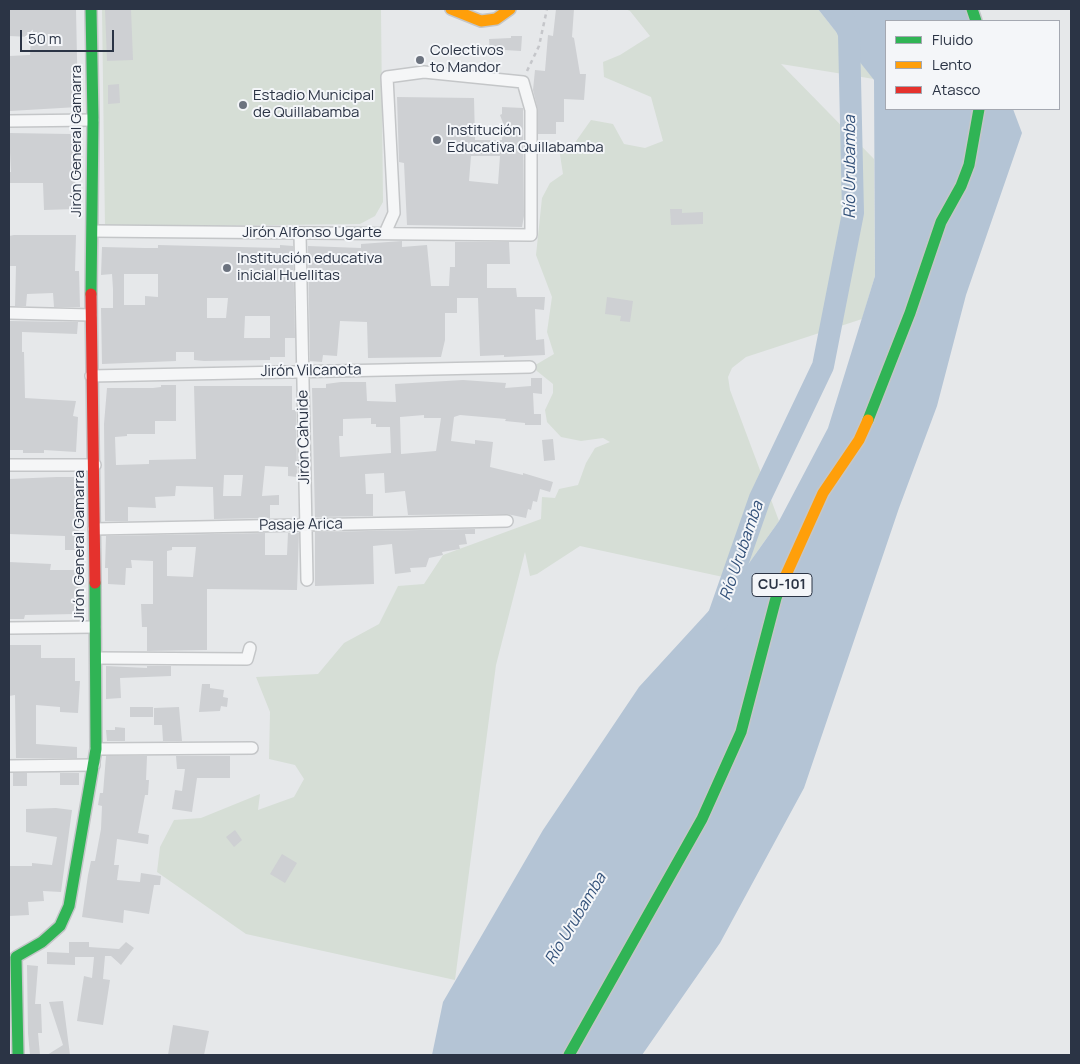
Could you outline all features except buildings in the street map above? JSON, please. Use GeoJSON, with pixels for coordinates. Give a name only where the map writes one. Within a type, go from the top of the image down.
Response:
{"type":"FeatureCollection","features":[{"type":"Feature","properties":{"kind":"street","name":"Jirón General Gamarra"},"geometry":{"type":"LineString","coordinates":[[18,1055],[12,957],[42,942],[60,926],[69,906],[96,749],[95,464],[91,376],[93,120],[91,9]]}},
{"type":"Feature","properties":{"kind":"street"},"geometry":{"type":"LineString","coordinates":[[451,9],[464,16],[481,21],[496,19],[510,9]]}},
{"type":"Feature","properties":{"kind":"street"},"geometry":{"type":"LineString","coordinates":[[385,233],[394,213],[387,78],[424,72],[523,82]]}},
{"type":"Feature","properties":{"kind":"street","name":"Jirón Alfonso Ugarte"},"geometry":{"type":"LineString","coordinates":[[93,231],[531,235],[531,110],[523,82]]}},
{"type":"Feature","properties":{"kind":"street","name":"CU-101"},"geometry":{"type":"LineString","coordinates":[[569,1055],[702,819],[741,732],[776,598],[823,493],[859,440],[871,412],[910,313],[942,222],[969,166],[979,110]]}},
{"type":"Feature","properties":{"kind":"street"},"geometry":{"type":"LineString","coordinates":[[9,121],[93,120]]}},
{"type":"Feature","properties":{"kind":"street","name":"Jirón Cahuide"},"geometry":{"type":"LineString","coordinates":[[300,234],[306,580]]}},
{"type":"Feature","properties":{"kind":"street"},"geometry":{"type":"LineString","coordinates":[[9,313],[91,315]]}},
{"type":"Feature","properties":{"kind":"street","name":"Jirón Vilcanota"},"geometry":{"type":"LineString","coordinates":[[91,376],[530,367]]}},
{"type":"Feature","properties":{"kind":"street"},"geometry":{"type":"LineString","coordinates":[[9,465],[95,464]]}},
{"type":"Feature","properties":{"kind":"street","name":"Pasaje Arica"},"geometry":{"type":"LineString","coordinates":[[94,529],[507,521]]}},
{"type":"Feature","properties":{"kind":"street"},"geometry":{"type":"LineString","coordinates":[[9,628],[95,627]]}},
{"type":"Feature","properties":{"kind":"street"},"geometry":{"type":"LineString","coordinates":[[96,658],[247,659],[250,648]]}},
{"type":"Feature","properties":{"kind":"street"},"geometry":{"type":"LineString","coordinates":[[96,749],[252,748]]}},
{"type":"Feature","properties":{"kind":"street"},"geometry":{"type":"LineString","coordinates":[[9,766],[94,765]]}},
{"type":"Feature","properties":{"kind":"path"},"geometry":{"type":"LineString","coordinates":[[523,82],[539,46],[547,9]]}},
{"type":"Feature","properties":{"kind":"shaded area","name":"Estadio Municipal de Quillabamba"},"geometry":{"type":"Polygon","coordinates":[[[102,9],[381,9],[383,202],[375,216],[360,224],[105,227],[102,9]]]}},
{"type":"Feature","properties":{"kind":"shaded area"},"geometry":{"type":"Polygon","coordinates":[[[625,9],[818,9],[874,79],[781,64],[874,159],[875,276],[862,319],[746,357],[732,368],[728,377],[730,390],[779,521],[737,580],[580,546],[537,574],[530,576],[525,552],[496,665],[455,980],[246,934],[157,872],[160,847],[174,820],[201,818],[260,794],[258,810],[294,797],[304,779],[295,765],[269,759],[270,712],[256,677],[318,674],[344,643],[379,624],[398,586],[424,584],[443,555],[541,519],[542,497],[555,498],[559,489],[578,485],[586,463],[595,448],[610,442],[603,438],[581,441],[561,437],[547,422],[545,410],[553,393],[553,384],[532,367],[554,354],[547,332],[552,297],[536,255],[542,198],[550,183],[563,174],[558,142],[574,144],[591,120],[613,124],[624,144],[645,148],[663,141],[651,97],[604,77],[603,62],[620,55],[650,36],[630,11],[625,9]]]}},
{"type":"Feature","properties":{"kind":"water"},"geometry":{"type":"Polygon","coordinates":[[[818,9],[973,9],[978,20],[885,20],[885,110],[1013,110],[1022,133],[966,295],[937,406],[899,508],[804,788],[720,943],[642,1055],[432,1055],[443,1002],[543,830],[639,687],[737,580],[779,521],[828,428],[875,276],[874,80],[818,9]]]}},
{"type":"Feature","properties":{"kind":"waterway","name":"Río Urubamba"},"geometry":{"type":"LineString","coordinates":[[717,621],[760,498],[823,366],[853,213],[849,34],[840,9]]}},
{"type":"Feature","properties":{"kind":"traffic: fast"},"geometry":{"type":"LineString","coordinates":[[91,9],[93,120],[91,294]]}},
{"type":"Feature","properties":{"kind":"traffic: fast"},"geometry":{"type":"LineString","coordinates":[[972,9],[976,20]]}},
{"type":"Feature","properties":{"kind":"traffic: fast"},"geometry":{"type":"LineString","coordinates":[[868,420],[910,313],[941,222],[961,186],[969,165],[979,110]]}},
{"type":"Feature","properties":{"kind":"traffic: fast"},"geometry":{"type":"LineString","coordinates":[[18,1055],[16,957],[42,942],[60,926],[69,906],[96,749],[95,583]]}},
{"type":"Feature","properties":{"kind":"traffic: fast"},"geometry":{"type":"LineString","coordinates":[[569,1055],[702,819],[741,732],[776,598],[781,586]]}},
{"type":"Feature","properties":{"kind":"traffic: slow"},"geometry":{"type":"LineString","coordinates":[[451,9],[481,21],[496,19],[510,9]]}},
{"type":"Feature","properties":{"kind":"traffic: slow"},"geometry":{"type":"LineString","coordinates":[[781,586],[823,493],[859,440],[868,420]]}},
{"type":"Feature","properties":{"kind":"traffic: jam"},"geometry":{"type":"LineString","coordinates":[[91,294],[95,583]]}},
{"type":"Feature","properties":{"kind":"place","name":"Colectivos to Mandor"},"geometry":{"type":"Point","coordinates":[420,60]}},
{"type":"Feature","properties":{"kind":"place","name":"Estadio Municipal de Quillabamba"},"geometry":{"type":"Point","coordinates":[243,105]}},
{"type":"Feature","properties":{"kind":"place","name":"Institución Educativa Quillabamba"},"geometry":{"type":"Point","coordinates":[437,140]}},
{"type":"Feature","properties":{"kind":"place","name":"Institución educativa inicial Huellitas"},"geometry":{"type":"Point","coordinates":[227,268]}}]}
